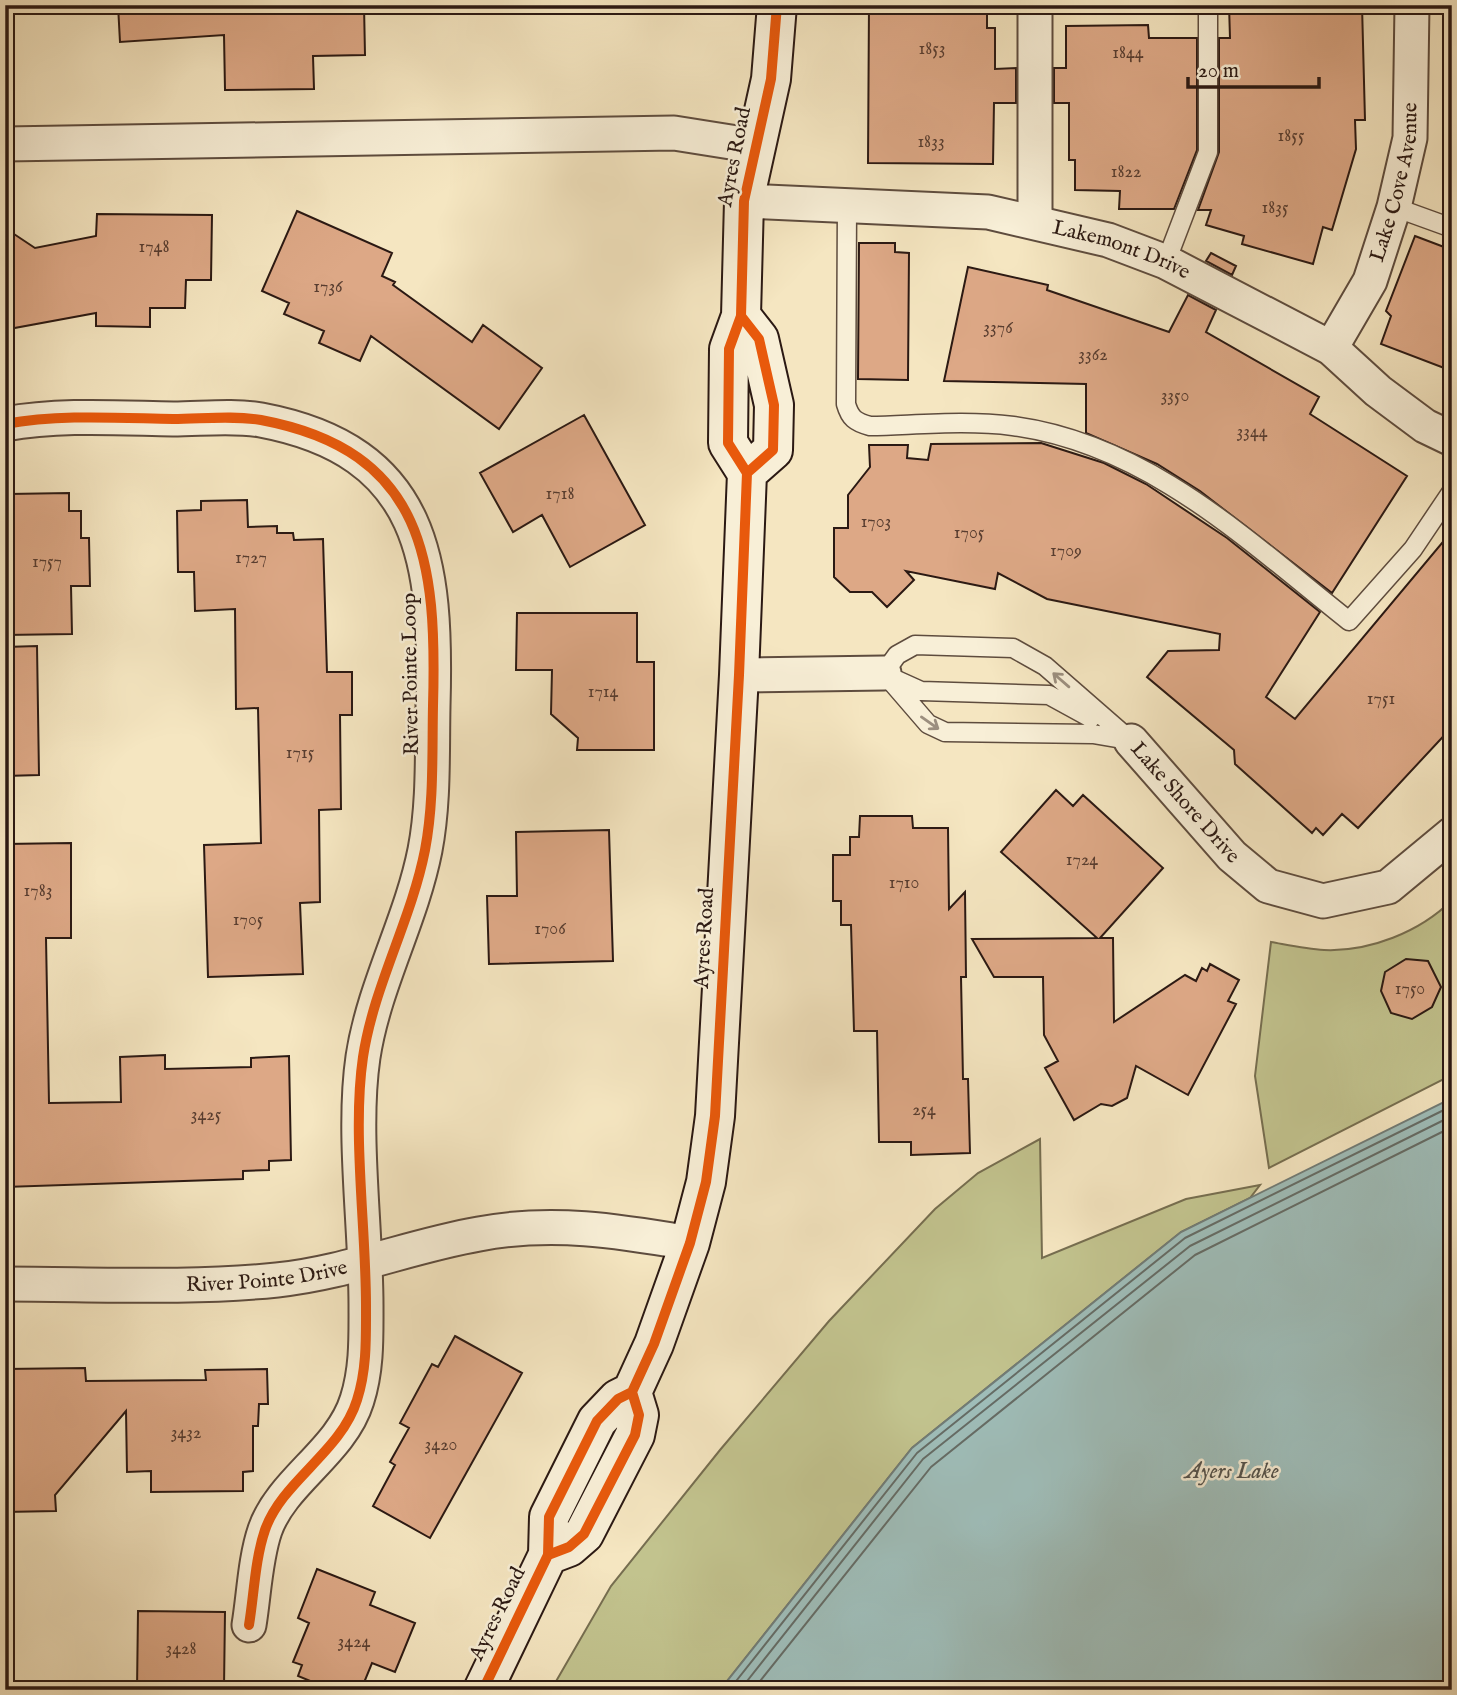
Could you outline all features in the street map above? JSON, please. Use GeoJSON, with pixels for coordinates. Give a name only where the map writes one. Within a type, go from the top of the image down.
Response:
{"type":"FeatureCollection","features":[{"type":"Feature","properties":{"kind":"street","name":"Ayres Road"},"geometry":{"type":"LineString","coordinates":[[483,1690],[548,1555],[569,1547],[584,1534],[635,1435],[639,1415],[632,1392],[654,1344],[690,1243],[706,1182],[715,1116],[747,473],[728,443],[729,349],[741,316],[744,201],[771,79],[777,5]]}},
{"type":"Feature","properties":{"kind":"street"},"geometry":{"type":"LineString","coordinates":[[1035,5],[1035,221]]}},
{"type":"Feature","properties":{"kind":"street","name":"Lake Cove Avenue"},"geometry":{"type":"LineString","coordinates":[[1331,348],[1370,281],[1394,207],[1410,138],[1412,5]]}},
{"type":"Feature","properties":{"kind":"street"},"geometry":{"type":"LineString","coordinates":[[5,144],[674,132],[756,146]]}},
{"type":"Feature","properties":{"kind":"street","name":"Lakemont Drive"},"geometry":{"type":"LineString","coordinates":[[744,201],[988,212],[1108,240],[1167,262],[1331,348],[1378,391],[1425,426],[1452,439]]}},
{"type":"Feature","properties":{"kind":"street","name":"River Pointe Loop"},"geometry":{"type":"LineString","coordinates":[[5,424],[51,418],[257,419],[319,434],[348,450],[378,475],[400,503],[424,555],[432,591],[434,635],[430,824],[407,919],[392,957],[363,1056],[360,1106],[366,1264],[366,1352],[357,1400],[348,1423],[292,1489],[265,1531],[250,1625]]}},
{"type":"Feature","properties":{"kind":"street","name":"Lake Shore Drive"},"geometry":{"type":"LineString","coordinates":[[739,675],[884,673]]}},
{"type":"Feature","properties":{"kind":"street","name":"Lake Shore Drive"},"geometry":{"type":"LineString","coordinates":[[1131,741],[1232,856],[1268,886],[1323,901],[1388,887],[1452,834]]}},
{"type":"Feature","properties":{"kind":"street","name":"River Pointe Drive"},"geometry":{"type":"LineString","coordinates":[[5,1284],[250,1282],[314,1275],[478,1234],[519,1228],[599,1227],[690,1243]]}},
{"type":"Feature","properties":{"kind":"lane"},"geometry":{"type":"LineString","coordinates":[[1167,262],[1208,152],[1208,5]]}},
{"type":"Feature","properties":{"kind":"lane"},"geometry":{"type":"LineString","coordinates":[[847,206],[846,404],[850,417],[858,423],[870,426],[979,423],[1015,426],[1094,448],[1156,475],[1188,494],[1349,621],[1413,549],[1452,491]]}},
{"type":"Feature","properties":{"kind":"lane"},"geometry":{"type":"LineString","coordinates":[[1394,207],[1452,228]]}},
{"type":"Feature","properties":{"kind":"lane"},"geometry":{"type":"LineString","coordinates":[[915,645],[1013,648],[1045,666],[1131,741],[1093,734],[945,732],[928,724],[884,673],[897,654],[915,645]]}},
{"type":"Feature","properties":{"kind":"lane","name":"Lake Shore Drive"},"geometry":{"type":"LineString","coordinates":[[884,673],[921,691],[1049,695],[1131,741]]}},
{"type":"Feature","properties":{"kind":"green space"},"geometry":{"type":"Polygon","coordinates":[[[1452,900],[1452,1075],[1269,1168],[1255,1076],[1271,942],[1324,950],[1358,948],[1393,938],[1425,922],[1452,900]]]}},
{"type":"Feature","properties":{"kind":"green space"},"geometry":{"type":"Polygon","coordinates":[[[1040,1139],[1042,1258],[1186,1199],[1260,1185],[1250,1198],[1181,1232],[912,1448],[720,1690],[551,1690],[611,1586],[720,1450],[829,1321],[935,1209],[978,1173],[1040,1139]]]}},
{"type":"Feature","properties":{"kind":"water","name":"Ayers Lake"},"geometry":{"type":"Polygon","coordinates":[[[1452,1098],[1452,1690],[720,1690],[912,1448],[1181,1232],[1452,1098]]]}},
{"type":"Feature","properties":{"kind":"building"},"geometry":{"type":"Polygon","coordinates":[[[118,5],[364,5],[365,55],[313,56],[314,89],[225,90],[224,35],[120,42],[118,5]]]}},
{"type":"Feature","properties":{"kind":"building"},"geometry":{"type":"Polygon","coordinates":[[[869,5],[987,5],[987,28],[995,28],[995,69],[1016,68],[1016,103],[994,103],[993,164],[868,163],[869,5]]]}},
{"type":"Feature","properties":{"kind":"building"},"geometry":{"type":"Polygon","coordinates":[[[1229,5],[1362,5],[1365,120],[1355,120],[1356,149],[1332,230],[1323,227],[1313,264],[1242,244],[1244,236],[1206,225],[1211,210],[1198,210],[1219,152],[1219,38],[1230,38],[1229,5]]]}},
{"type":"Feature","properties":{"kind":"building"},"geometry":{"type":"Polygon","coordinates":[[[1148,25],[1149,38],[1197,38],[1197,150],[1174,209],[1119,209],[1120,191],[1075,190],[1075,160],[1069,160],[1069,103],[1054,103],[1054,68],[1066,68],[1066,26],[1148,25]]]}},
{"type":"Feature","properties":{"kind":"building"},"geometry":{"type":"Polygon","coordinates":[[[297,211],[392,253],[382,276],[395,282],[393,285],[472,342],[483,325],[542,368],[499,429],[371,336],[360,361],[319,343],[324,331],[284,314],[289,303],[262,291],[297,211]]]}},
{"type":"Feature","properties":{"kind":"building"},"geometry":{"type":"Polygon","coordinates":[[[97,214],[212,215],[211,280],[186,280],[185,308],[150,308],[150,327],[96,326],[96,313],[9,329],[5,303],[5,228],[35,248],[96,236],[97,214]]]}},
{"type":"Feature","properties":{"kind":"building"},"geometry":{"type":"Polygon","coordinates":[[[1415,236],[1452,250],[1452,371],[1381,344],[1391,316],[1386,311],[1415,236]]]}},
{"type":"Feature","properties":{"kind":"building"},"geometry":{"type":"Polygon","coordinates":[[[859,243],[895,243],[895,252],[909,253],[908,380],[858,379],[859,243]]]}},
{"type":"Feature","properties":{"kind":"building"},"geometry":{"type":"Polygon","coordinates":[[[1211,253],[1236,266],[1232,275],[1206,261],[1211,253]]]}},
{"type":"Feature","properties":{"kind":"building"},"geometry":{"type":"Polygon","coordinates":[[[968,267],[1048,285],[1047,290],[1169,332],[1188,295],[1216,310],[1206,332],[1319,397],[1310,414],[1407,476],[1332,593],[1200,491],[1157,464],[1086,433],[1086,384],[944,381],[968,267]]]}},
{"type":"Feature","properties":{"kind":"building"},"geometry":{"type":"Polygon","coordinates":[[[584,415],[645,525],[570,567],[542,515],[513,532],[480,473],[584,415]]]}},
{"type":"Feature","properties":{"kind":"building"},"geometry":{"type":"Polygon","coordinates":[[[1041,443],[1104,463],[1146,484],[1227,538],[1320,612],[1266,697],[1295,719],[1452,531],[1452,727],[1358,828],[1342,814],[1323,835],[1316,828],[1312,833],[1235,764],[1234,750],[1147,677],[1168,651],[1219,650],[1220,634],[1047,599],[998,573],[995,589],[906,571],[914,580],[887,607],[872,592],[850,592],[834,577],[834,528],[848,528],[848,495],[870,467],[869,445],[908,445],[907,458],[928,460],[931,444],[1041,443]]]}},
{"type":"Feature","properties":{"kind":"building"},"geometry":{"type":"Polygon","coordinates":[[[69,493],[69,511],[81,511],[81,538],[89,538],[90,586],[71,586],[72,634],[5,635],[5,506],[9,506],[9,494],[69,493]]]}},
{"type":"Feature","properties":{"kind":"building"},"geometry":{"type":"Polygon","coordinates":[[[247,500],[248,527],[277,526],[277,533],[293,533],[294,540],[323,539],[327,672],[352,672],[352,715],[340,715],[341,809],[319,810],[320,902],[300,903],[303,974],[208,977],[204,845],[261,843],[258,708],[236,709],[235,609],[195,611],[194,572],[178,572],[177,511],[201,510],[201,501],[247,500]]]}},
{"type":"Feature","properties":{"kind":"building"},"geometry":{"type":"Polygon","coordinates":[[[517,613],[637,613],[637,662],[654,662],[654,750],[577,750],[578,738],[551,714],[552,670],[516,670],[517,613]]]}},
{"type":"Feature","properties":{"kind":"building"},"geometry":{"type":"Polygon","coordinates":[[[37,646],[39,775],[5,776],[5,647],[37,646]]]}},
{"type":"Feature","properties":{"kind":"building"},"geometry":{"type":"Polygon","coordinates":[[[1056,790],[1073,806],[1083,795],[1163,868],[1100,938],[1113,938],[1114,1022],[1185,975],[1196,981],[1202,968],[1207,971],[1210,964],[1239,980],[1228,1001],[1236,1004],[1188,1095],[1136,1066],[1127,1098],[1112,1106],[1101,1104],[1074,1120],[1045,1068],[1058,1061],[1044,1035],[1043,977],[994,977],[972,939],[1097,938],[1001,852],[1056,790]]]}},
{"type":"Feature","properties":{"kind":"building"},"geometry":{"type":"Polygon","coordinates":[[[860,816],[912,816],[913,828],[948,828],[949,909],[965,892],[966,977],[961,977],[963,1079],[968,1079],[970,1153],[911,1155],[911,1142],[879,1142],[877,1031],[854,1031],[851,925],[841,925],[841,901],[833,901],[833,855],[850,855],[850,837],[859,837],[860,816]]]}},
{"type":"Feature","properties":{"kind":"building"},"geometry":{"type":"Polygon","coordinates":[[[609,830],[613,961],[489,964],[487,896],[517,896],[516,832],[609,830]]]}},
{"type":"Feature","properties":{"kind":"building"},"geometry":{"type":"Polygon","coordinates":[[[71,843],[71,938],[46,938],[49,1103],[121,1102],[120,1057],[165,1055],[165,1069],[251,1067],[251,1058],[289,1056],[291,1160],[269,1161],[269,1170],[243,1171],[243,1179],[5,1187],[5,844],[71,843]]]}},
{"type":"Feature","properties":{"kind":"building"},"geometry":{"type":"Polygon","coordinates":[[[1406,959],[1428,961],[1441,987],[1432,1007],[1412,1019],[1391,1013],[1381,991],[1385,972],[1406,959]]]}},
{"type":"Feature","properties":{"kind":"building"},"geometry":{"type":"Polygon","coordinates":[[[455,1336],[522,1373],[430,1538],[373,1506],[395,1465],[390,1462],[409,1428],[400,1423],[432,1364],[438,1367],[455,1336]]]}},
{"type":"Feature","properties":{"kind":"building"},"geometry":{"type":"Polygon","coordinates":[[[85,1368],[86,1381],[206,1380],[205,1370],[267,1369],[268,1404],[259,1404],[258,1426],[253,1426],[253,1471],[243,1472],[243,1491],[151,1492],[151,1471],[127,1472],[126,1411],[55,1495],[56,1511],[5,1512],[5,1369],[85,1368]]]}},
{"type":"Feature","properties":{"kind":"building"},"geometry":{"type":"Polygon","coordinates":[[[317,1569],[375,1592],[370,1605],[415,1623],[395,1672],[372,1663],[361,1690],[332,1690],[298,1676],[302,1665],[293,1662],[309,1623],[298,1618],[317,1569]]]}},
{"type":"Feature","properties":{"kind":"building"},"geometry":{"type":"Polygon","coordinates":[[[138,1611],[225,1612],[224,1687],[137,1690],[138,1611]]]}},
{"type":"Feature","properties":{"kind":"cycle path"},"geometry":{"type":"LineString","coordinates":[[483,1690],[548,1555],[549,1517],[597,1421],[618,1399],[632,1392],[654,1344],[690,1243],[706,1182],[715,1116],[747,473],[728,443],[729,349],[741,316],[744,201],[771,79],[777,5]]}},
{"type":"Feature","properties":{"kind":"cycle path"},"geometry":{"type":"LineString","coordinates":[[741,316],[759,339],[774,405],[773,450],[747,473]]}},
{"type":"Feature","properties":{"kind":"cycle path"},"geometry":{"type":"LineString","coordinates":[[5,424],[68,418],[239,418],[261,420],[316,435],[358,458],[389,486],[410,521],[424,561],[431,605],[434,654],[430,814],[419,876],[375,1004],[363,1057],[359,1116],[366,1305],[363,1377],[349,1419],[273,1512],[262,1541],[249,1625]]}},
{"type":"Feature","properties":{"kind":"cycle path"},"geometry":{"type":"LineString","coordinates":[[548,1555],[569,1547],[584,1534],[635,1435],[639,1415],[632,1392]]}}]}
